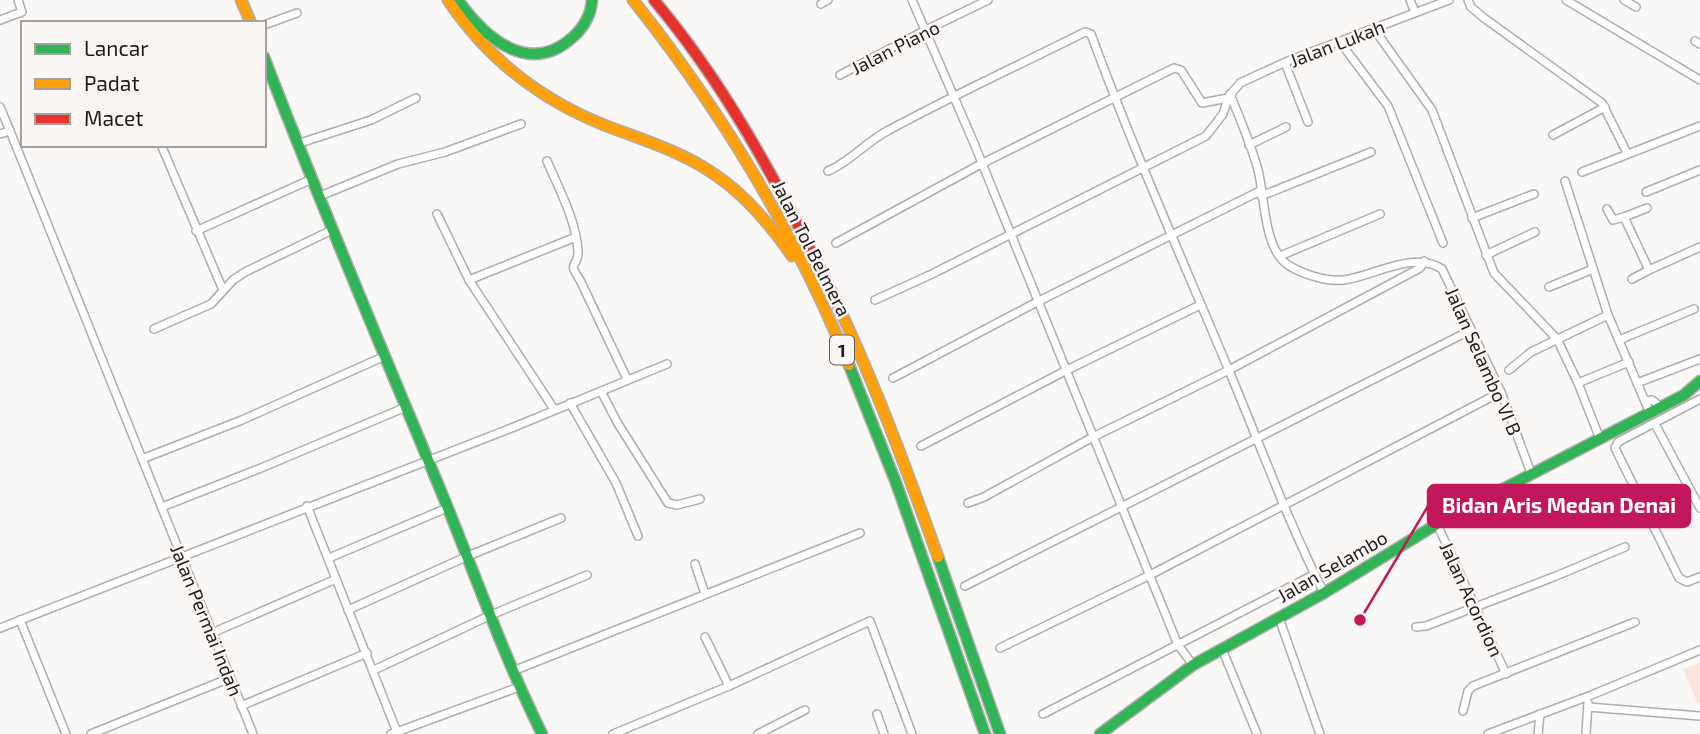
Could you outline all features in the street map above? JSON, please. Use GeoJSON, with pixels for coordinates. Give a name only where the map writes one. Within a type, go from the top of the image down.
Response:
{"type":"FeatureCollection","features":[{"type":"Feature","properties":{"kind":"main road"},"geometry":{"type":"LineString","coordinates":[[241,0],[250,21]]}},
{"type":"Feature","properties":{"kind":"main road"},"geometry":{"type":"LineString","coordinates":[[448,0],[478,41],[506,68],[534,89],[562,106],[681,155],[732,186],[768,222],[822,304]]}},
{"type":"Feature","properties":{"kind":"main road"},"geometry":{"type":"LineString","coordinates":[[458,0],[485,34],[512,50],[529,54],[555,51],[570,42],[588,20],[592,0]]}},
{"type":"Feature","properties":{"kind":"main road","name":"Jalan Tol Belmera"},"geometry":{"type":"LineString","coordinates":[[633,0],[699,88],[745,158],[787,232],[822,304],[890,467],[985,734]]}},
{"type":"Feature","properties":{"kind":"main road","name":"Jalan Tol Belmera"},"geometry":{"type":"LineString","coordinates":[[655,1],[714,81],[758,152],[800,225],[836,298],[908,470],[1000,734]]}},
{"type":"Feature","properties":{"kind":"main road"},"geometry":{"type":"LineString","coordinates":[[266,62],[519,687],[542,734]]}},
{"type":"Feature","properties":{"kind":"main road","name":"Jalan Selambo"},"geometry":{"type":"LineString","coordinates":[[1100,734],[1193,665],[1324,593],[1437,524],[1684,395],[1700,381]]}},
{"type":"Feature","properties":{"kind":"street"},"geometry":{"type":"LineString","coordinates":[[0,20],[22,12],[18,0]]}},
{"type":"Feature","properties":{"kind":"street"},"geometry":{"type":"LineString","coordinates":[[912,0],[1067,370],[1178,645],[1193,665]]}},
{"type":"Feature","properties":{"kind":"street","name":"Jalan Piano"},"geometry":{"type":"LineString","coordinates":[[840,75],[988,0]]}},
{"type":"Feature","properties":{"kind":"street"},"geometry":{"type":"LineString","coordinates":[[1410,0],[1415,12]]}},
{"type":"Feature","properties":{"kind":"street","name":"Jalan Lukah"},"geometry":{"type":"LineString","coordinates":[[1229,96],[1240,83],[1285,63],[1449,0]]}},
{"type":"Feature","properties":{"kind":"street"},"geometry":{"type":"LineString","coordinates":[[1468,0],[1484,18],[1605,107],[1627,153]]}},
{"type":"Feature","properties":{"kind":"street"},"geometry":{"type":"LineString","coordinates":[[1566,0],[1700,80]]}},
{"type":"Feature","properties":{"kind":"street"},"geometry":{"type":"LineString","coordinates":[[1624,0],[1636,7]]}},
{"type":"Feature","properties":{"kind":"street"},"geometry":{"type":"LineString","coordinates":[[266,24],[297,13]]}},
{"type":"Feature","properties":{"kind":"street"},"geometry":{"type":"LineString","coordinates":[[1374,29],[1432,110],[1494,273],[1557,339],[1600,439]]}},
{"type":"Feature","properties":{"kind":"street"},"geometry":{"type":"LineString","coordinates":[[828,171],[839,166],[876,138],[954,97],[1085,32],[1091,34],[1199,304],[1324,593]]}},
{"type":"Feature","properties":{"kind":"street"},"geometry":{"type":"LineString","coordinates":[[1340,42],[1388,106],[1443,243]]}},
{"type":"Feature","properties":{"kind":"street"},"geometry":{"type":"LineString","coordinates":[[1285,63],[1308,122]]}},
{"type":"Feature","properties":{"kind":"street"},"geometry":{"type":"LineString","coordinates":[[836,243],[981,164],[1114,96],[1178,67],[1202,103],[1229,96]]}},
{"type":"Feature","properties":{"kind":"street"},"geometry":{"type":"LineString","coordinates":[[1229,96],[1258,171],[1271,240],[1288,265],[1297,270],[1337,280],[1424,261]]}},
{"type":"Feature","properties":{"kind":"street"},"geometry":{"type":"LineString","coordinates":[[875,300],[1206,136],[1223,114],[1229,96]]}},
{"type":"Feature","properties":{"kind":"street"},"geometry":{"type":"LineString","coordinates":[[297,144],[371,120],[416,98]]}},
{"type":"Feature","properties":{"kind":"street","name":"Jalan Permai Indah"},"geometry":{"type":"LineString","coordinates":[[0,107],[253,734]]}},
{"type":"Feature","properties":{"kind":"street"},"geometry":{"type":"LineString","coordinates":[[1553,135],[1605,107]]}},
{"type":"Feature","properties":{"kind":"street"},"geometry":{"type":"LineString","coordinates":[[320,196],[398,164],[445,152],[521,124]]}},
{"type":"Feature","properties":{"kind":"street"},"geometry":{"type":"LineString","coordinates":[[1582,172],[1700,126]]}},
{"type":"Feature","properties":{"kind":"street"},"geometry":{"type":"LineString","coordinates":[[1249,145],[1286,127]]}},
{"type":"Feature","properties":{"kind":"street"},"geometry":{"type":"LineString","coordinates":[[0,134],[10,131]]}},
{"type":"Feature","properties":{"kind":"street"},"geometry":{"type":"LineString","coordinates":[[162,147],[223,290]]}},
{"type":"Feature","properties":{"kind":"street"},"geometry":{"type":"LineString","coordinates":[[893,378],[1172,234],[1261,193],[1371,152]]}},
{"type":"Feature","properties":{"kind":"street"},"geometry":{"type":"LineString","coordinates":[[547,161],[576,237],[578,254],[572,267],[627,379]]}},
{"type":"Feature","properties":{"kind":"street"},"geometry":{"type":"LineString","coordinates":[[1646,192],[1700,170]]}},
{"type":"Feature","properties":{"kind":"street"},"geometry":{"type":"LineString","coordinates":[[196,231],[312,178]]}},
{"type":"Feature","properties":{"kind":"street"},"geometry":{"type":"LineString","coordinates":[[1564,181],[1608,314],[1650,413]]}},
{"type":"Feature","properties":{"kind":"street"},"geometry":{"type":"LineString","coordinates":[[1472,219],[1534,194]]}},
{"type":"Feature","properties":{"kind":"street"},"geometry":{"type":"LineString","coordinates":[[1607,209],[1612,220],[1647,208]]}},
{"type":"Feature","properties":{"kind":"street"},"geometry":{"type":"LineString","coordinates":[[437,214],[469,280],[554,409]]}},
{"type":"Feature","properties":{"kind":"street"},"geometry":{"type":"LineString","coordinates":[[1280,256],[1380,214]]}},
{"type":"Feature","properties":{"kind":"street"},"geometry":{"type":"LineString","coordinates":[[1624,218],[1649,270]]}},
{"type":"Feature","properties":{"kind":"street"},"geometry":{"type":"LineString","coordinates":[[154,329],[211,304],[245,272],[334,229]]}},
{"type":"Feature","properties":{"kind":"street"},"geometry":{"type":"LineString","coordinates":[[1486,255],[1535,232]]}},
{"type":"Feature","properties":{"kind":"street"},"geometry":{"type":"LineString","coordinates":[[469,280],[576,237]]}},
{"type":"Feature","properties":{"kind":"street"},"geometry":{"type":"LineString","coordinates":[[1632,279],[1700,247]]}},
{"type":"Feature","properties":{"kind":"street"},"geometry":{"type":"LineString","coordinates":[[968,503],[984,498],[1093,437],[1229,370],[1420,268],[1424,261]]}},
{"type":"Feature","properties":{"kind":"street","name":"Jalan Selambo VI B"},"geometry":{"type":"LineString","coordinates":[[1424,261],[1434,263],[1447,277],[1501,393],[1531,473]]}},
{"type":"Feature","properties":{"kind":"street"},"geometry":{"type":"LineString","coordinates":[[1549,288],[1593,269]]}},
{"type":"Feature","properties":{"kind":"street"},"geometry":{"type":"LineString","coordinates":[[921,446],[1199,304]]}},
{"type":"Feature","properties":{"kind":"street"},"geometry":{"type":"LineString","coordinates":[[1619,340],[1695,309]]}},
{"type":"Feature","properties":{"kind":"street"},"geometry":{"type":"LineString","coordinates":[[1509,370],[1523,357],[1608,314]]}},
{"type":"Feature","properties":{"kind":"street"},"geometry":{"type":"LineString","coordinates":[[965,586],[1471,330]]}},
{"type":"Feature","properties":{"kind":"street"},"geometry":{"type":"LineString","coordinates":[[142,458],[242,420],[385,356]]}},
{"type":"Feature","properties":{"kind":"street"},"geometry":{"type":"LineString","coordinates":[[1637,383],[1700,359]]}},
{"type":"Feature","properties":{"kind":"street"},"geometry":{"type":"LineString","coordinates":[[1578,383],[1629,362]]}},
{"type":"Feature","properties":{"kind":"street"},"geometry":{"type":"LineString","coordinates":[[0,628],[667,364]]}},
{"type":"Feature","properties":{"kind":"street"},"geometry":{"type":"LineString","coordinates":[[601,391],[617,422],[668,503],[677,505],[700,499]]}},
{"type":"Feature","properties":{"kind":"street"},"geometry":{"type":"LineString","coordinates":[[1000,648],[1150,575],[1501,393]]}},
{"type":"Feature","properties":{"kind":"street"},"geometry":{"type":"LineString","coordinates":[[1700,399],[1618,442],[1615,448],[1679,578],[1687,582],[1700,577]]}},
{"type":"Feature","properties":{"kind":"street"},"geometry":{"type":"LineString","coordinates":[[1645,401],[1653,400],[1661,407]]}},
{"type":"Feature","properties":{"kind":"street"},"geometry":{"type":"LineString","coordinates":[[570,403],[616,483],[638,536]]}},
{"type":"Feature","properties":{"kind":"street"},"geometry":{"type":"LineString","coordinates":[[162,506],[406,407]]}},
{"type":"Feature","properties":{"kind":"street"},"geometry":{"type":"LineString","coordinates":[[1655,424],[1700,508]]}},
{"type":"Feature","properties":{"kind":"street"},"geometry":{"type":"LineString","coordinates":[[307,506],[374,670],[394,733],[519,687]]}},
{"type":"Feature","properties":{"kind":"street"},"geometry":{"type":"LineString","coordinates":[[329,558],[447,508]]}},
{"type":"Feature","properties":{"kind":"street"},"geometry":{"type":"LineString","coordinates":[[348,610],[561,518]]}},
{"type":"Feature","properties":{"kind":"street","name":"Jalan Acordion"},"geometry":{"type":"LineString","coordinates":[[1437,524],[1506,674]]}},
{"type":"Feature","properties":{"kind":"street"},"geometry":{"type":"LineString","coordinates":[[513,671],[860,534]]}},
{"type":"Feature","properties":{"kind":"street"},"geometry":{"type":"LineString","coordinates":[[1416,627],[1426,626],[1476,607],[1625,547]]}},
{"type":"Feature","properties":{"kind":"street"},"geometry":{"type":"LineString","coordinates":[[695,564],[705,594]]}},
{"type":"Feature","properties":{"kind":"street"},"geometry":{"type":"LineString","coordinates":[[374,670],[491,615],[587,575]]}},
{"type":"Feature","properties":{"kind":"street"},"geometry":{"type":"LineString","coordinates":[[1043,714],[1315,575]]}},
{"type":"Feature","properties":{"kind":"street"},"geometry":{"type":"LineString","coordinates":[[212,634],[336,579]]}},
{"type":"Feature","properties":{"kind":"street"},"geometry":{"type":"LineString","coordinates":[[1279,618],[1320,734]]}},
{"type":"Feature","properties":{"kind":"street"},"geometry":{"type":"LineString","coordinates":[[20,620],[66,734]]}},
{"type":"Feature","properties":{"kind":"street"},"geometry":{"type":"LineString","coordinates":[[613,734],[729,686],[870,621],[912,734]]}},
{"type":"Feature","properties":{"kind":"street"},"geometry":{"type":"LineString","coordinates":[[1463,711],[1469,688],[1634,622]]}},
{"type":"Feature","properties":{"kind":"street"},"geometry":{"type":"LineString","coordinates":[[705,637],[729,686]]}},
{"type":"Feature","properties":{"kind":"street"},"geometry":{"type":"LineString","coordinates":[[1222,649],[1257,734]]}},
{"type":"Feature","properties":{"kind":"street"},"geometry":{"type":"LineString","coordinates":[[1489,734],[1700,650]]}},
{"type":"Feature","properties":{"kind":"street"},"geometry":{"type":"LineString","coordinates":[[241,706],[367,653]]}},
{"type":"Feature","properties":{"kind":"street"},"geometry":{"type":"LineString","coordinates":[[91,734],[230,678]]}},
{"type":"Feature","properties":{"kind":"street"},"geometry":{"type":"LineString","coordinates":[[1586,734],[1588,696]]}},
{"type":"Feature","properties":{"kind":"street"},"geometry":{"type":"LineString","coordinates":[[1588,707],[1700,716]]}},
{"type":"Feature","properties":{"kind":"street"},"geometry":{"type":"LineString","coordinates":[[758,734],[805,709]]}},
{"type":"Feature","properties":{"kind":"street"},"geometry":{"type":"LineString","coordinates":[[877,714],[884,734]]}},
{"type":"Feature","properties":{"kind":"street"},"geometry":{"type":"LineString","coordinates":[[1538,734],[1540,714]]}},
{"type":"Feature","properties":{"kind":"shaded area"},"geometry":{"type":"Polygon","coordinates":[[[1700,663],[1700,703],[1698,704],[1683,669],[1700,663]]]}},
{"type":"Feature","properties":{"kind":"traffic: fast"},"geometry":{"type":"LineString","coordinates":[[458,0],[495,39],[524,53],[540,53],[557,48],[573,37],[584,25],[592,0]]}},
{"type":"Feature","properties":{"kind":"traffic: fast"},"geometry":{"type":"LineString","coordinates":[[266,62],[501,641],[542,734]]}},
{"type":"Feature","properties":{"kind":"traffic: fast"},"geometry":{"type":"LineString","coordinates":[[849,365],[895,480],[985,734]]}},
{"type":"Feature","properties":{"kind":"traffic: fast"},"geometry":{"type":"LineString","coordinates":[[1100,734],[1193,665],[1324,593],[1447,518],[1684,395],[1700,381]]}},
{"type":"Feature","properties":{"kind":"traffic: fast"},"geometry":{"type":"LineString","coordinates":[[938,557],[1000,734]]}},
{"type":"Feature","properties":{"kind":"traffic: slow"},"geometry":{"type":"LineString","coordinates":[[241,0],[250,21]]}},
{"type":"Feature","properties":{"kind":"traffic: slow"},"geometry":{"type":"LineString","coordinates":[[448,0],[497,58],[536,89],[580,115],[685,157],[723,180],[756,210],[792,256]]}},
{"type":"Feature","properties":{"kind":"traffic: slow"},"geometry":{"type":"LineString","coordinates":[[633,0],[697,86],[754,175],[805,268],[849,365]]}},
{"type":"Feature","properties":{"kind":"traffic: slow"},"geometry":{"type":"LineString","coordinates":[[811,251],[880,402],[938,557]]}},
{"type":"Feature","properties":{"kind":"traffic: jam"},"geometry":{"type":"LineString","coordinates":[[654,0],[699,59],[740,121],[811,251]]}},
{"type":"Feature","properties":{"kind":"place","name":"Bidan Aris Medan Denai"},"geometry":{"type":"Point","coordinates":[1360,620]}}]}
